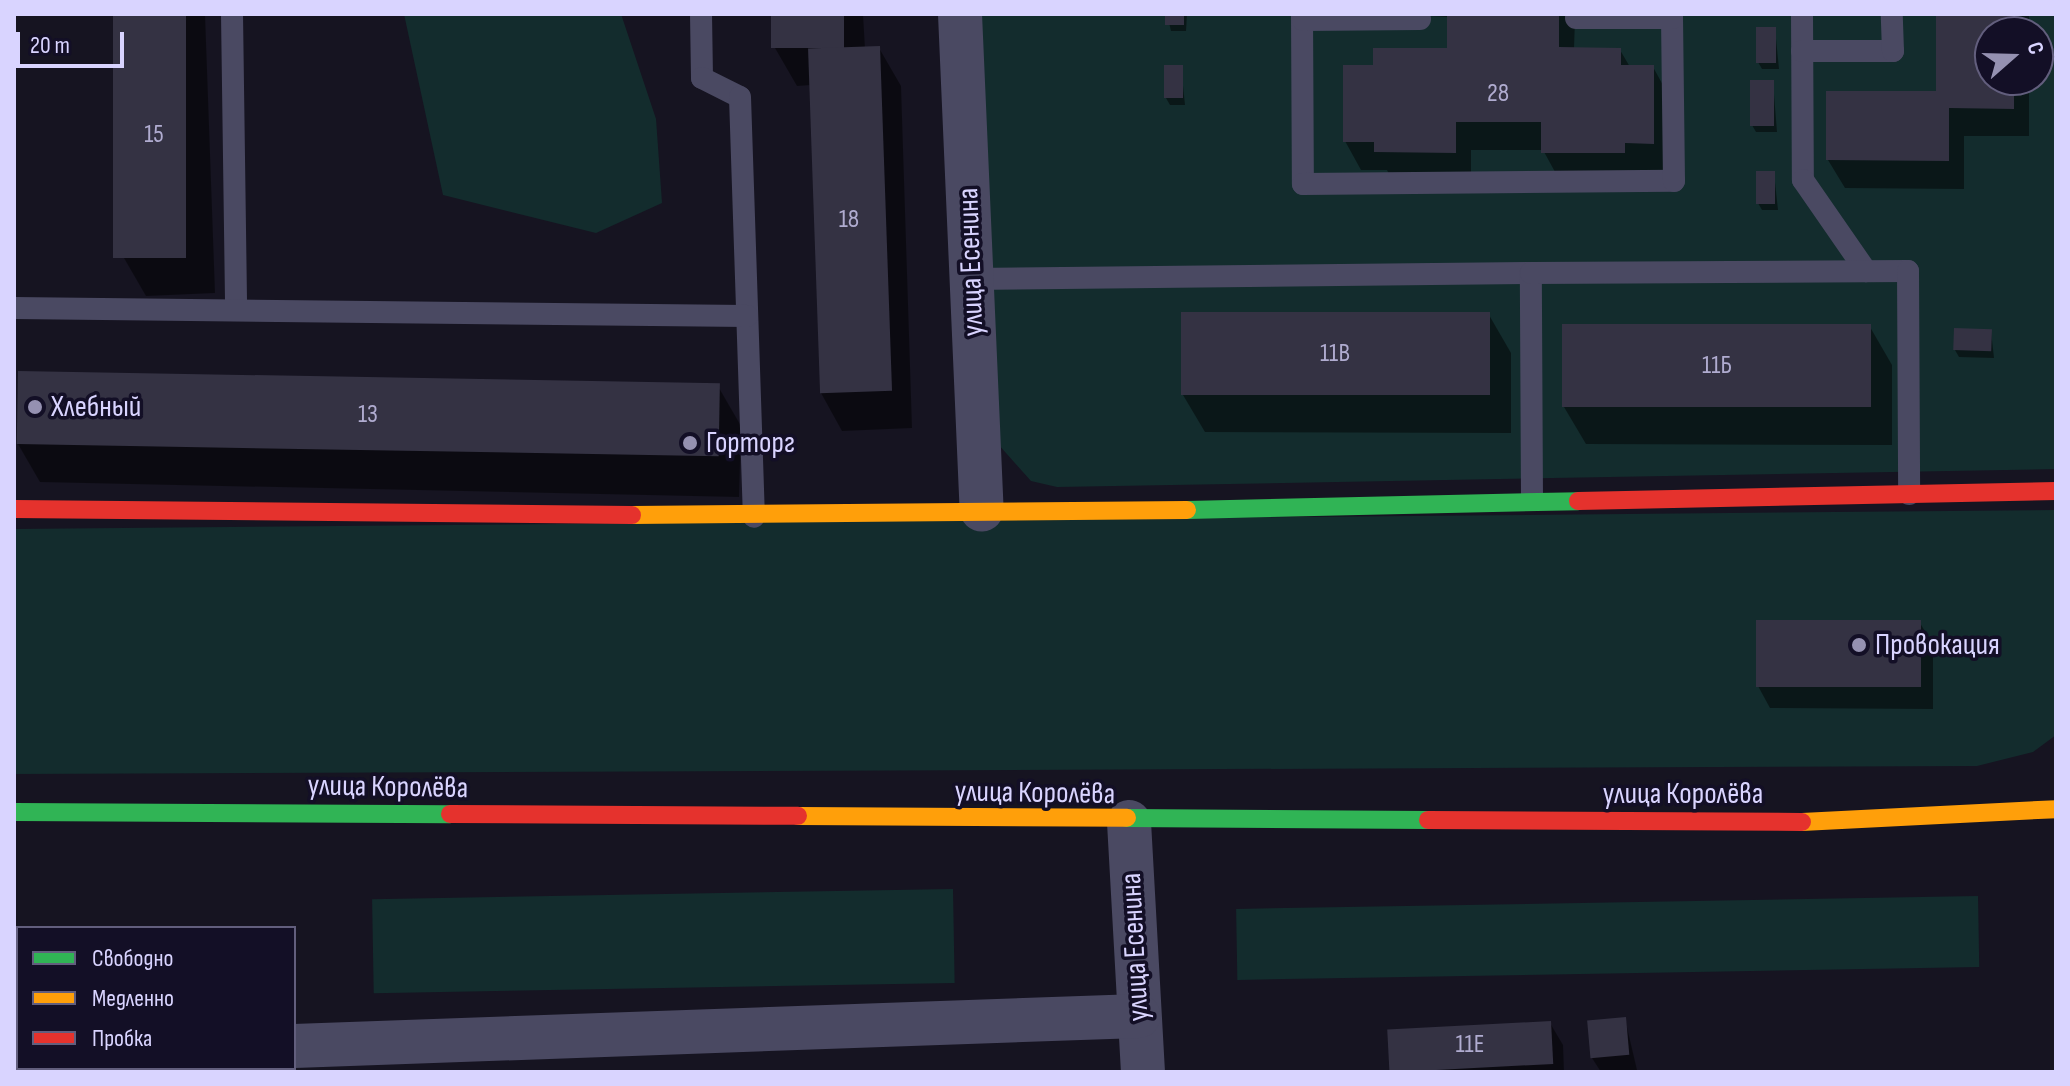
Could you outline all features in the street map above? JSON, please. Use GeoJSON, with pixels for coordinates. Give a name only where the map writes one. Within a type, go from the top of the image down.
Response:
{"type":"FeatureCollection","features":[{"type":"Feature","properties":{"kind":"street","name":"улица Есенина"},"geometry":{"type":"LineString","coordinates":[[960,14],[982,510]]}},
{"type":"Feature","properties":{"kind":"street"},"geometry":{"type":"LineString","coordinates":[[14,509],[754,517],[982,510],[2056,491]]}},
{"type":"Feature","properties":{"kind":"street","name":"улица Королёва"},"geometry":{"type":"LineString","coordinates":[[14,812],[1129,822],[1865,822],[2056,809]]}},
{"type":"Feature","properties":{"kind":"street","name":"улица Есенина"},"geometry":{"type":"LineString","coordinates":[[1129,822],[1143,1072]]}},
{"type":"Feature","properties":{"kind":"street"},"geometry":{"type":"LineString","coordinates":[[296,1046],[1138,1016]]}},
{"type":"Feature","properties":{"kind":"lane"},"geometry":{"type":"LineString","coordinates":[[232,14],[236,306]]}},
{"type":"Feature","properties":{"kind":"lane"},"geometry":{"type":"LineString","coordinates":[[701,14],[702,78],[740,97],[754,517]]}},
{"type":"Feature","properties":{"kind":"lane"},"geometry":{"type":"LineString","coordinates":[[1802,14],[1803,180],[1866,271]]}},
{"type":"Feature","properties":{"kind":"lane"},"geometry":{"type":"LineString","coordinates":[[1802,51],[1893,51],[1892,14]]}},
{"type":"Feature","properties":{"kind":"lane"},"geometry":{"type":"LineString","coordinates":[[1420,19],[1302,17],[1303,184],[1674,181],[1672,16],[1576,18]]}},
{"type":"Feature","properties":{"kind":"lane"},"geometry":{"type":"LineString","coordinates":[[971,279],[1908,271],[1909,494]]}},
{"type":"Feature","properties":{"kind":"lane"},"geometry":{"type":"LineString","coordinates":[[1531,273],[1532,500]]}},
{"type":"Feature","properties":{"kind":"lane"},"geometry":{"type":"LineString","coordinates":[[14,308],[236,306],[747,316]]}},
{"type":"Feature","properties":{"kind":"green space"},"geometry":{"type":"Polygon","coordinates":[[[404,14],[621,14],[656,119],[662,203],[596,233],[443,195],[404,14]]]}},
{"type":"Feature","properties":{"kind":"green space"},"geometry":{"type":"Polygon","coordinates":[[[979,14],[2056,14],[2056,469],[1057,487],[1031,481],[998,444],[979,14]]]}},
{"type":"Feature","properties":{"kind":"green space"},"geometry":{"type":"Polygon","coordinates":[[[2056,510],[2056,735],[2033,752],[1977,766],[14,774],[14,529],[2056,510]]]}},
{"type":"Feature","properties":{"kind":"green space"},"geometry":{"type":"Polygon","coordinates":[[[953,889],[955,983],[374,993],[372,899],[953,889]]]}},
{"type":"Feature","properties":{"kind":"green space"},"geometry":{"type":"Polygon","coordinates":[[[1978,896],[1979,967],[1237,980],[1236,909],[1978,896]]]}},
{"type":"Feature","properties":{"kind":"building"},"geometry":{"type":"Polygon","coordinates":[[[113,14],[186,14],[186,258],[113,258],[113,14]]]}},
{"type":"Feature","properties":{"kind":"building"},"geometry":{"type":"Polygon","coordinates":[[[771,14],[844,14],[844,48],[771,48],[771,14]]]}},
{"type":"Feature","properties":{"kind":"building"},"geometry":{"type":"Polygon","coordinates":[[[1165,14],[1184,14],[1184,25],[1165,25],[1165,14]]]}},
{"type":"Feature","properties":{"kind":"building"},"geometry":{"type":"Polygon","coordinates":[[[1447,14],[1559,14],[1559,47],[1621,48],[1621,65],[1654,65],[1654,144],[1625,143],[1625,153],[1541,153],[1541,122],[1456,122],[1456,153],[1374,152],[1374,142],[1343,142],[1343,65],[1373,65],[1373,48],[1447,48],[1447,14]]]}},
{"type":"Feature","properties":{"kind":"building"},"geometry":{"type":"Polygon","coordinates":[[[1936,14],[2014,14],[1974,16],[1974,96],[2014,96],[2014,109],[1949,108],[1949,161],[1826,160],[1826,91],[1936,91],[1936,14]]]}},
{"type":"Feature","properties":{"kind":"building"},"geometry":{"type":"Polygon","coordinates":[[[1756,27],[1776,27],[1776,63],[1756,63],[1756,27]]]}},
{"type":"Feature","properties":{"kind":"building"},"geometry":{"type":"Polygon","coordinates":[[[880,46],[892,391],[820,393],[808,49],[880,46]]]}},
{"type":"Feature","properties":{"kind":"building"},"geometry":{"type":"Polygon","coordinates":[[[1164,65],[1183,65],[1183,98],[1164,98],[1164,65]]]}},
{"type":"Feature","properties":{"kind":"building"},"geometry":{"type":"Polygon","coordinates":[[[1750,80],[1774,80],[1774,126],[1750,126],[1750,80]]]}},
{"type":"Feature","properties":{"kind":"building"},"geometry":{"type":"Polygon","coordinates":[[[1756,171],[1775,171],[1775,204],[1756,204],[1756,171]]]}},
{"type":"Feature","properties":{"kind":"building"},"geometry":{"type":"Polygon","coordinates":[[[1181,312],[1490,312],[1490,395],[1181,395],[1181,312]]]}},
{"type":"Feature","properties":{"kind":"building"},"geometry":{"type":"Polygon","coordinates":[[[1562,324],[1871,324],[1871,407],[1562,407],[1562,324]]]}},
{"type":"Feature","properties":{"kind":"building"},"geometry":{"type":"Polygon","coordinates":[[[1954,328],[1992,329],[1991,351],[1953,350],[1954,328]]]}},
{"type":"Feature","properties":{"kind":"building"},"geometry":{"type":"Polygon","coordinates":[[[18,371],[720,383],[719,456],[17,444],[18,371]]]}},
{"type":"Feature","properties":{"kind":"building"},"geometry":{"type":"Polygon","coordinates":[[[1756,620],[1921,620],[1921,687],[1756,687],[1756,620]]]}},
{"type":"Feature","properties":{"kind":"building"},"geometry":{"type":"Polygon","coordinates":[[[1626,1017],[1629,1055],[1590,1058],[1587,1020],[1626,1017]]]}},
{"type":"Feature","properties":{"kind":"building"},"geometry":{"type":"Polygon","coordinates":[[[1551,1021],[1553,1064],[1389,1072],[1387,1030],[1551,1021]]]}},
{"type":"Feature","properties":{"kind":"traffic: fast"},"geometry":{"type":"LineString","coordinates":[[1187,510],[1578,501]]}},
{"type":"Feature","properties":{"kind":"traffic: fast"},"geometry":{"type":"LineString","coordinates":[[14,812],[450,814]]}},
{"type":"Feature","properties":{"kind":"traffic: fast"},"geometry":{"type":"LineString","coordinates":[[1127,818],[1428,820]]}},
{"type":"Feature","properties":{"kind":"traffic: slow"},"geometry":{"type":"LineString","coordinates":[[632,515],[1187,510]]}},
{"type":"Feature","properties":{"kind":"traffic: slow"},"geometry":{"type":"LineString","coordinates":[[1802,822],[2056,809]]}},
{"type":"Feature","properties":{"kind":"traffic: slow"},"geometry":{"type":"LineString","coordinates":[[798,816],[1127,818]]}},
{"type":"Feature","properties":{"kind":"traffic: jam"},"geometry":{"type":"LineString","coordinates":[[1578,501],[2056,491]]}},
{"type":"Feature","properties":{"kind":"traffic: jam"},"geometry":{"type":"LineString","coordinates":[[14,509],[632,515]]}},
{"type":"Feature","properties":{"kind":"traffic: jam"},"geometry":{"type":"LineString","coordinates":[[450,814],[798,816]]}},
{"type":"Feature","properties":{"kind":"traffic: jam"},"geometry":{"type":"LineString","coordinates":[[1428,820],[1802,822]]}},
{"type":"Feature","properties":{"kind":"place","name":"Хлебный"},"geometry":{"type":"Point","coordinates":[35,407]}},
{"type":"Feature","properties":{"kind":"place","name":"Горторг"},"geometry":{"type":"Point","coordinates":[690,443]}},
{"type":"Feature","properties":{"kind":"place","name":"Провокация"},"geometry":{"type":"Point","coordinates":[1859,645]}}]}
